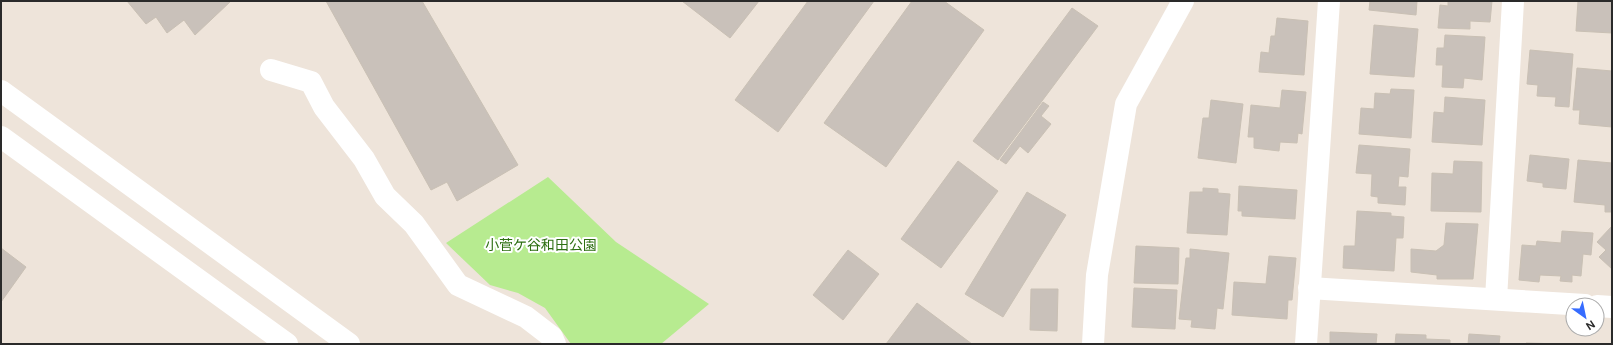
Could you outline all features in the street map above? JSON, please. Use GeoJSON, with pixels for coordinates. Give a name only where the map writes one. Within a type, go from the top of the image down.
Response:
{"type":"FeatureCollection","features":[{"type":"Feature","properties":{"kind":"street"},"geometry":{"type":"LineString","coordinates":[[1093,344],[1097,276],[1126,104],[1183,1]]}},
{"type":"Feature","properties":{"kind":"street"},"geometry":{"type":"LineString","coordinates":[[1306,344],[1329,1]]}},
{"type":"Feature","properties":{"kind":"street"},"geometry":{"type":"LineString","coordinates":[[1496,299],[1513,1]]}},
{"type":"Feature","properties":{"kind":"street"},"geometry":{"type":"LineString","coordinates":[[271,70],[311,82],[324,107],[364,159],[385,196],[414,224],[458,285],[526,318],[552,337],[555,344]]}},
{"type":"Feature","properties":{"kind":"street"},"geometry":{"type":"LineString","coordinates":[[1,91],[349,344]]}},
{"type":"Feature","properties":{"kind":"street"},"geometry":{"type":"LineString","coordinates":[[1,137],[287,344]]}},
{"type":"Feature","properties":{"kind":"street"},"geometry":{"type":"LineString","coordinates":[[1309,288],[1565,304]]}},
{"type":"Feature","properties":{"kind":"green space","name":"小菅ケ谷和田公園"},"geometry":{"type":"Polygon","coordinates":[[[548,177],[616,242],[709,304],[661,344],[571,344],[545,308],[518,293],[490,285],[446,243],[548,177]]]}},
{"type":"Feature","properties":{"kind":"building"},"geometry":{"type":"Polygon","coordinates":[[[127,1],[231,1],[195,35],[184,20],[167,33],[156,17],[146,24],[127,1]]]}},
{"type":"Feature","properties":{"kind":"building"},"geometry":{"type":"Polygon","coordinates":[[[326,1],[422,1],[518,165],[457,201],[447,182],[431,190],[326,1]]]}},
{"type":"Feature","properties":{"kind":"building"},"geometry":{"type":"Polygon","coordinates":[[[682,1],[759,1],[730,38],[682,1]]]}},
{"type":"Feature","properties":{"kind":"building"},"geometry":{"type":"Polygon","coordinates":[[[808,1],[874,1],[778,132],[735,100],[808,1]]]}},
{"type":"Feature","properties":{"kind":"building"},"geometry":{"type":"Polygon","coordinates":[[[912,1],[944,1],[984,30],[886,167],[824,123],[912,1]]]}},
{"type":"Feature","properties":{"kind":"building"},"geometry":{"type":"Polygon","coordinates":[[[1370,1],[1417,1],[1416,15],[1369,10],[1370,1]]]}},
{"type":"Feature","properties":{"kind":"building"},"geometry":{"type":"Polygon","coordinates":[[[1448,1],[1492,1],[1490,22],[1470,21],[1470,29],[1438,28],[1440,5],[1448,6],[1448,1]]]}},
{"type":"Feature","properties":{"kind":"building"},"geometry":{"type":"Polygon","coordinates":[[[1578,1],[1612,1],[1612,33],[1576,31],[1578,1]]]}},
{"type":"Feature","properties":{"kind":"building"},"geometry":{"type":"Polygon","coordinates":[[[1072,8],[1098,26],[998,160],[973,141],[1072,8]]]}},
{"type":"Feature","properties":{"kind":"building"},"geometry":{"type":"Polygon","coordinates":[[[1277,18],[1308,21],[1304,75],[1259,72],[1261,52],[1269,53],[1271,36],[1275,36],[1277,18]]]}},
{"type":"Feature","properties":{"kind":"building"},"geometry":{"type":"Polygon","coordinates":[[[1374,25],[1418,29],[1414,77],[1370,74],[1374,25]]]}},
{"type":"Feature","properties":{"kind":"building"},"geometry":{"type":"Polygon","coordinates":[[[1445,35],[1485,37],[1482,80],[1464,78],[1463,88],[1442,87],[1443,65],[1436,65],[1437,48],[1444,48],[1445,35]]]}},
{"type":"Feature","properties":{"kind":"building"},"geometry":{"type":"Polygon","coordinates":[[[1530,50],[1573,54],[1569,107],[1555,106],[1556,97],[1537,96],[1538,85],[1527,84],[1530,50]]]}},
{"type":"Feature","properties":{"kind":"building"},"geometry":{"type":"Polygon","coordinates":[[[1577,68],[1612,71],[1612,127],[1579,124],[1580,110],[1573,110],[1577,68]]]}},
{"type":"Feature","properties":{"kind":"building"},"geometry":{"type":"Polygon","coordinates":[[[1391,89],[1414,90],[1411,138],[1359,134],[1361,108],[1374,109],[1375,93],[1390,94],[1391,89]]]}},
{"type":"Feature","properties":{"kind":"building"},"geometry":{"type":"Polygon","coordinates":[[[1282,90],[1306,92],[1302,134],[1298,133],[1297,143],[1280,142],[1279,151],[1254,148],[1254,137],[1248,137],[1251,105],[1280,108],[1282,90]]]}},
{"type":"Feature","properties":{"kind":"building"},"geometry":{"type":"Polygon","coordinates":[[[1445,97],[1485,100],[1482,145],[1432,142],[1434,112],[1444,113],[1445,97]]]}},
{"type":"Feature","properties":{"kind":"building"},"geometry":{"type":"Polygon","coordinates":[[[1211,100],[1243,104],[1236,163],[1198,158],[1203,118],[1209,118],[1211,100]]]}},
{"type":"Feature","properties":{"kind":"building"},"geometry":{"type":"Polygon","coordinates":[[[1043,102],[1049,106],[1041,116],[1051,124],[1028,153],[1020,146],[1006,164],[1000,160],[1043,102]]]}},
{"type":"Feature","properties":{"kind":"building"},"geometry":{"type":"Polygon","coordinates":[[[1359,145],[1410,149],[1408,177],[1399,176],[1398,187],[1406,187],[1405,205],[1378,203],[1378,197],[1371,196],[1372,174],[1356,173],[1359,145]]]}},
{"type":"Feature","properties":{"kind":"building"},"geometry":{"type":"Polygon","coordinates":[[[1530,155],[1569,159],[1566,189],[1543,187],[1543,183],[1527,181],[1530,155]]]}},
{"type":"Feature","properties":{"kind":"building"},"geometry":{"type":"Polygon","coordinates":[[[1578,160],[1612,163],[1612,212],[1605,212],[1605,205],[1574,202],[1578,160]]]}},
{"type":"Feature","properties":{"kind":"building"},"geometry":{"type":"Polygon","coordinates":[[[958,161],[998,191],[941,268],[901,239],[958,161]]]}},
{"type":"Feature","properties":{"kind":"building"},"geometry":{"type":"Polygon","coordinates":[[[1454,161],[1482,162],[1481,212],[1431,211],[1432,173],[1453,174],[1454,161]]]}},
{"type":"Feature","properties":{"kind":"building"},"geometry":{"type":"Polygon","coordinates":[[[1239,186],[1297,190],[1295,219],[1242,216],[1242,211],[1238,211],[1239,186]]]}},
{"type":"Feature","properties":{"kind":"building"},"geometry":{"type":"Polygon","coordinates":[[[1203,188],[1218,189],[1218,193],[1230,194],[1227,235],[1187,233],[1190,192],[1203,192],[1203,188]]]}},
{"type":"Feature","properties":{"kind":"building"},"geometry":{"type":"Polygon","coordinates":[[[1027,192],[1066,215],[1003,317],[965,294],[1027,192]]]}},
{"type":"Feature","properties":{"kind":"building"},"geometry":{"type":"Polygon","coordinates":[[[1357,211],[1391,213],[1391,216],[1404,217],[1403,238],[1396,238],[1394,271],[1343,268],[1344,246],[1355,246],[1357,211]]]}},
{"type":"Feature","properties":{"kind":"building"},"geometry":{"type":"Polygon","coordinates":[[[1446,223],[1478,224],[1473,279],[1437,279],[1437,275],[1411,272],[1411,249],[1436,251],[1444,245],[1446,223]]]}},
{"type":"Feature","properties":{"kind":"building"},"geometry":{"type":"Polygon","coordinates":[[[1612,226],[1612,269],[1599,257],[1606,250],[1597,242],[1612,226]]]}},
{"type":"Feature","properties":{"kind":"building"},"geometry":{"type":"Polygon","coordinates":[[[1562,231],[1593,233],[1591,255],[1583,254],[1581,276],[1572,275],[1572,282],[1560,281],[1561,276],[1540,275],[1539,282],[1519,280],[1522,245],[1536,246],[1537,241],[1561,243],[1562,231]]]}},
{"type":"Feature","properties":{"kind":"building"},"geometry":{"type":"Polygon","coordinates":[[[1136,246],[1179,248],[1178,284],[1134,283],[1136,246]]]}},
{"type":"Feature","properties":{"kind":"building"},"geometry":{"type":"Polygon","coordinates":[[[1,248],[26,267],[1,302],[1,248]]]}},
{"type":"Feature","properties":{"kind":"building"},"geometry":{"type":"Polygon","coordinates":[[[1190,249],[1229,253],[1223,309],[1217,308],[1215,329],[1191,327],[1192,320],[1179,319],[1186,258],[1190,258],[1190,249]]]}},
{"type":"Feature","properties":{"kind":"building"},"geometry":{"type":"Polygon","coordinates":[[[848,250],[879,274],[843,320],[813,295],[848,250]]]}},
{"type":"Feature","properties":{"kind":"building"},"geometry":{"type":"Polygon","coordinates":[[[1269,256],[1296,258],[1292,300],[1288,300],[1287,319],[1232,315],[1234,282],[1266,284],[1269,256]]]}},
{"type":"Feature","properties":{"kind":"building"},"geometry":{"type":"Polygon","coordinates":[[[1134,288],[1177,290],[1175,329],[1132,327],[1134,288]]]}},
{"type":"Feature","properties":{"kind":"building"},"geometry":{"type":"Polygon","coordinates":[[[1031,289],[1058,289],[1057,331],[1030,330],[1031,289]]]}},
{"type":"Feature","properties":{"kind":"building"},"geometry":{"type":"Polygon","coordinates":[[[917,303],[972,344],[886,344],[917,303]]]}},
{"type":"Feature","properties":{"kind":"building"},"geometry":{"type":"Polygon","coordinates":[[[1330,332],[1377,334],[1376,344],[1330,344],[1330,332]]]}},
{"type":"Feature","properties":{"kind":"building"},"geometry":{"type":"Polygon","coordinates":[[[1396,334],[1426,335],[1426,339],[1450,340],[1450,344],[1395,344],[1396,334]]]}},
{"type":"Feature","properties":{"kind":"building"},"geometry":{"type":"Polygon","coordinates":[[[1469,334],[1500,336],[1499,344],[1468,344],[1469,334]]]}},
{"type":"Feature","properties":{"kind":"building"},"geometry":{"type":"Polygon","coordinates":[[[1526,343],[1562,344],[1526,344],[1526,343]]]}}]}
